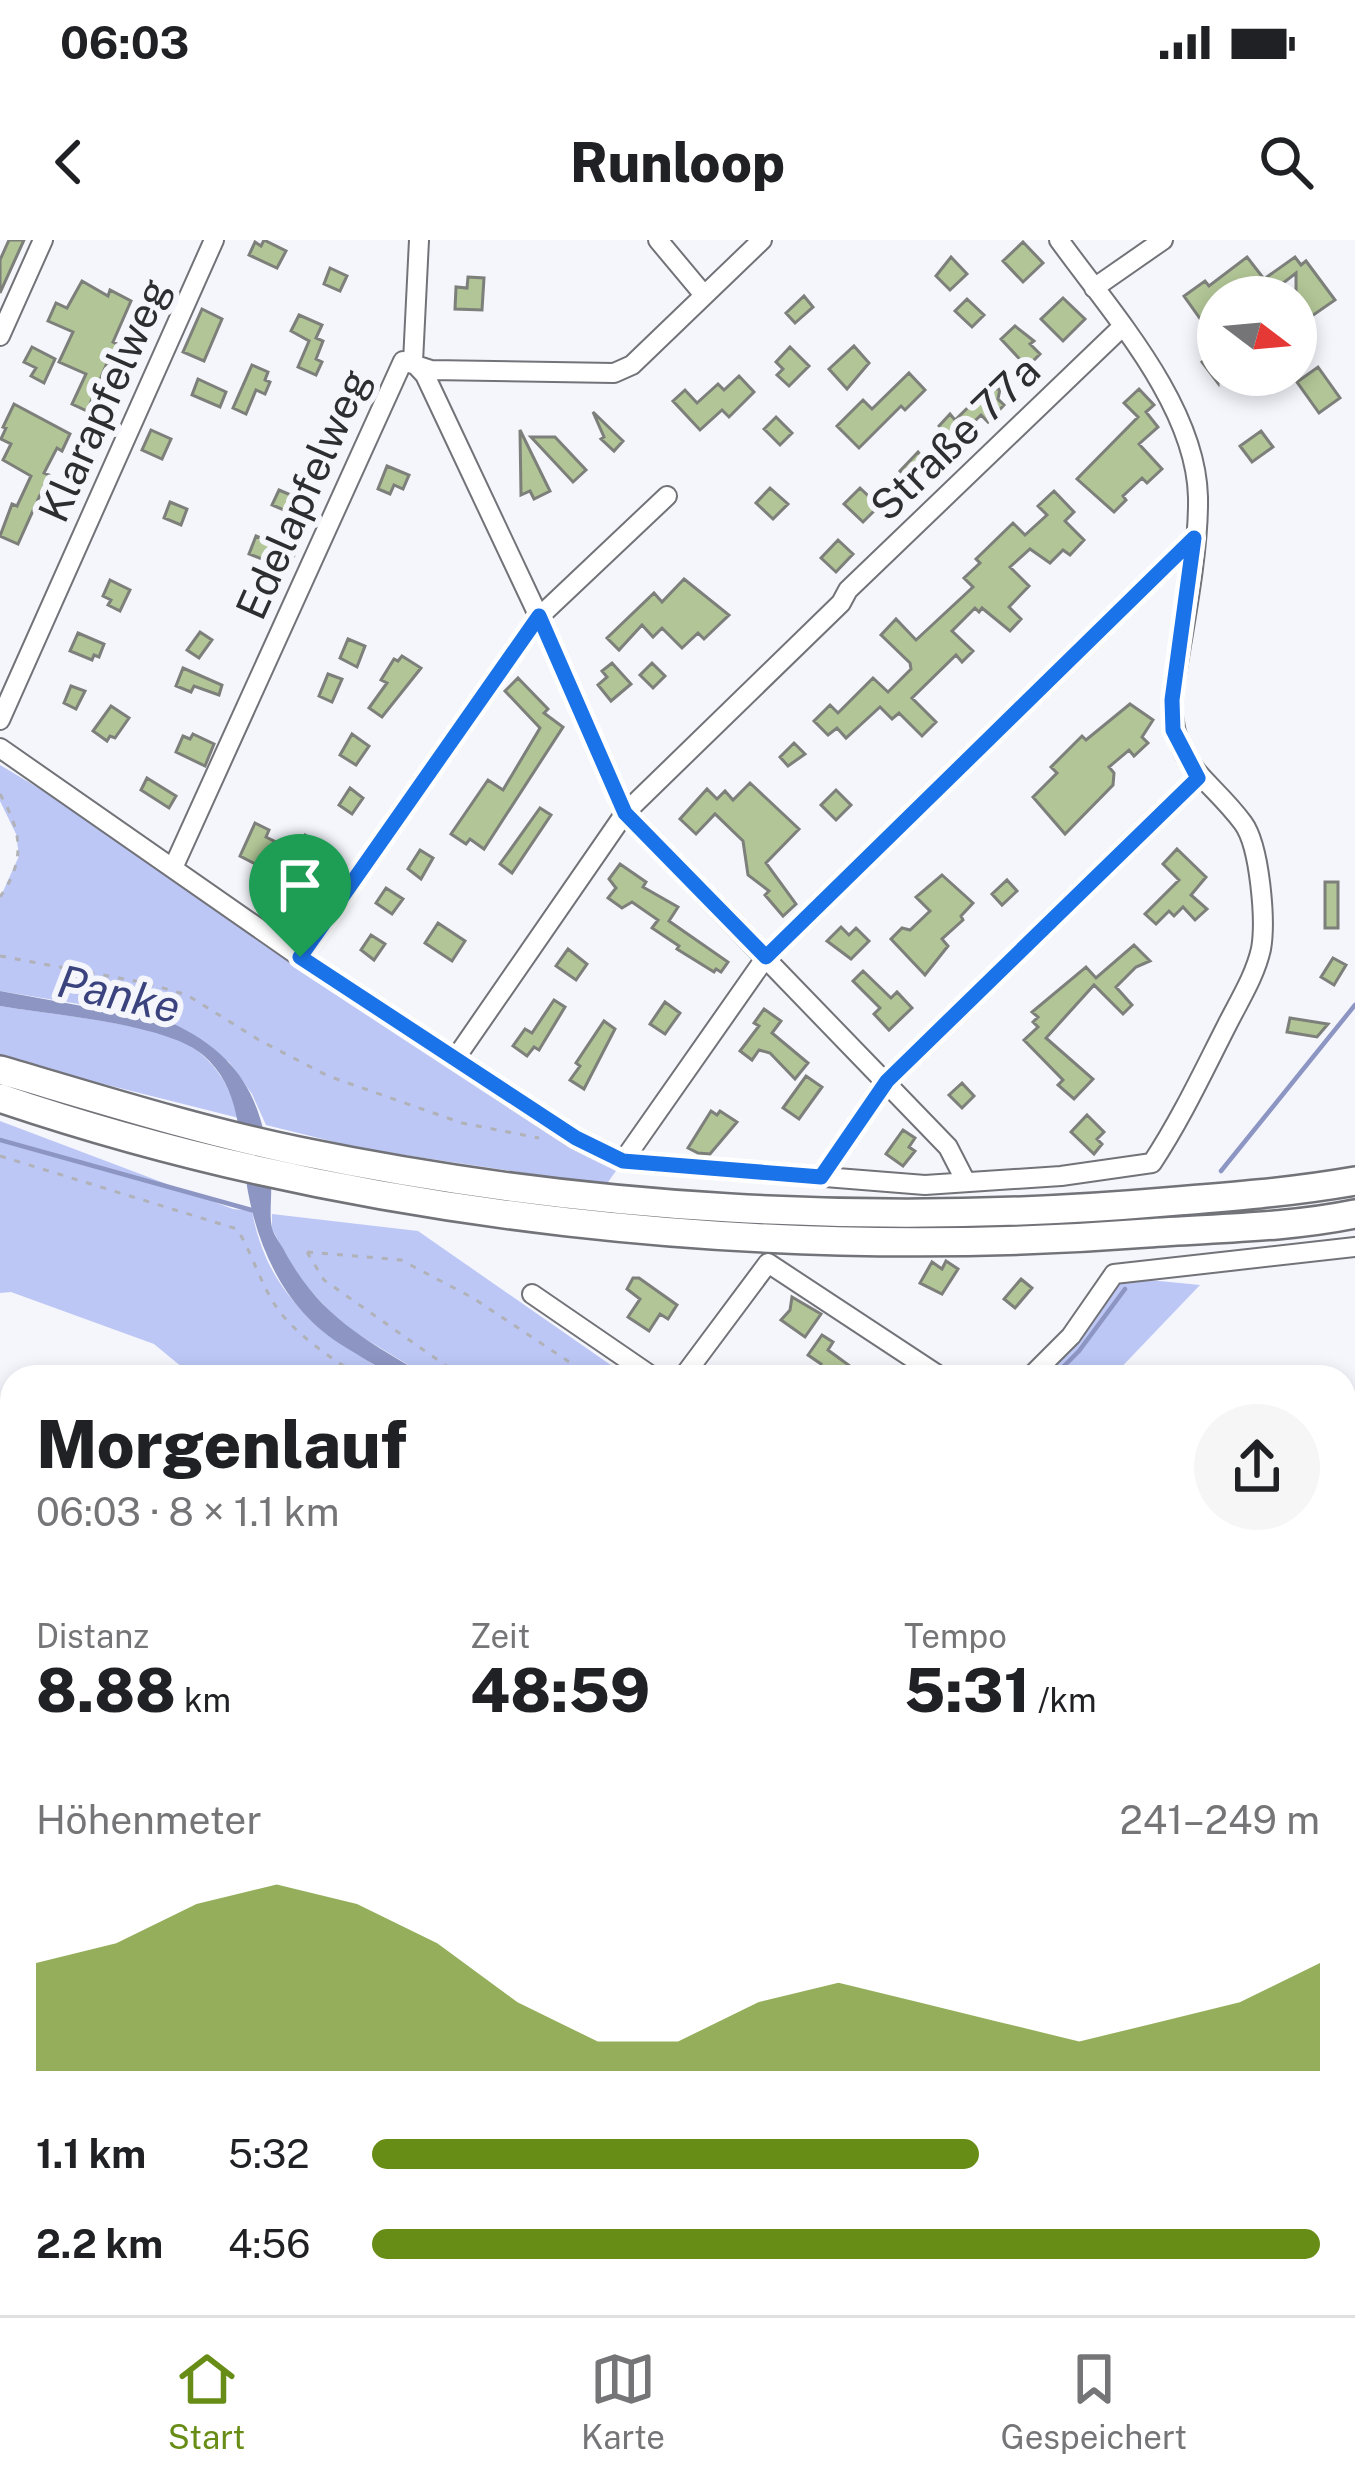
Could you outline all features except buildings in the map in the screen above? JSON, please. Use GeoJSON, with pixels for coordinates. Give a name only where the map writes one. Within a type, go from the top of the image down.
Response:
{"type":"FeatureCollection","features":[{"type":"Feature","properties":{"kind":"highway"},"geometry":{"type":"LineString","coordinates":[[0,1070],[256,1154],[334,1186],[595,1224],[831,1240],[1036,1242],[1355,1214]]}},
{"type":"Feature","properties":{"kind":"highway"},"geometry":{"type":"LineString","coordinates":[[0,1098],[74,1123],[256,1154],[616,1198],[825,1214],[1060,1210],[1355,1181]]}},
{"type":"Feature","properties":{"kind":"street"},"geometry":{"type":"LineString","coordinates":[[0,336],[43,240]]}},
{"type":"Feature","properties":{"kind":"street","name":"Klarapfelweg"},"geometry":{"type":"LineString","coordinates":[[0,720],[214,240]]}},
{"type":"Feature","properties":{"kind":"street"},"geometry":{"type":"LineString","coordinates":[[419,240],[413,362],[425,375],[539,616],[625,813],[948,1147],[966,1182]]}},
{"type":"Feature","properties":{"kind":"street"},"geometry":{"type":"LineString","coordinates":[[658,240],[704,295],[761,240]]}},
{"type":"Feature","properties":{"kind":"street"},"geometry":{"type":"LineString","coordinates":[[0,748],[300,957],[576,1138],[623,1161],[926,1185],[1061,1176],[1152,1163],[1172,1134],[1256,967],[1262,937],[1251,837],[1243,822],[1198,778],[1173,730],[1172,700],[1198,500],[1184,429],[1170,398],[1059,240]]}},
{"type":"Feature","properties":{"kind":"street"},"geometry":{"type":"LineString","coordinates":[[1094,288],[1163,240]]}},
{"type":"Feature","properties":{"kind":"street","name":"Edelapfelweg"},"geometry":{"type":"LineString","coordinates":[[173,868],[403,361],[431,370],[614,373],[632,364],[704,295]]}},
{"type":"Feature","properties":{"kind":"street","name":"Straße 77a"},"geometry":{"type":"LineString","coordinates":[[455,1059],[625,813],[1122,327]]}},
{"type":"Feature","properties":{"kind":"street"},"geometry":{"type":"LineString","coordinates":[[300,957],[539,616],[667,496]]}},
{"type":"Feature","properties":{"kind":"street"},"geometry":{"type":"LineString","coordinates":[[623,1161],[766,957],[1194,538]]}},
{"type":"Feature","properties":{"kind":"street"},"geometry":{"type":"LineString","coordinates":[[821,1177],[887,1081],[1198,778]]}},
{"type":"Feature","properties":{"kind":"street"},"geometry":{"type":"LineString","coordinates":[[1042,1365],[1071,1336],[1114,1274],[1355,1247]]}},
{"type":"Feature","properties":{"kind":"street"},"geometry":{"type":"LineString","coordinates":[[692,1365],[768,1263],[923,1365]]}},
{"type":"Feature","properties":{"kind":"street"},"geometry":{"type":"LineString","coordinates":[[532,1294],[636,1365]]}},
{"type":"Feature","properties":{"kind":"path"},"geometry":{"type":"LineString","coordinates":[[0,794],[20,839],[19,862],[0,897]]}},
{"type":"Feature","properties":{"kind":"path"},"geometry":{"type":"LineString","coordinates":[[0,956],[187,995],[328,1076],[462,1123],[556,1142]]}},
{"type":"Feature","properties":{"kind":"path"},"geometry":{"type":"LineString","coordinates":[[0,1156],[237,1229],[274,1303],[341,1365]]}},
{"type":"Feature","properties":{"kind":"path"},"geometry":{"type":"LineString","coordinates":[[445,1365],[324,1280],[307,1252],[401,1260],[473,1298],[574,1365]]}},
{"type":"Feature","properties":{"kind":"shaded area"},"geometry":{"type":"Polygon","coordinates":[[[0,765],[173,868],[623,1161],[606,1185],[363,1149],[266,1125],[252,1094],[229,1062],[127,1012],[0,991],[0,898],[19,856],[16,834],[0,801],[0,765]]]}},
{"type":"Feature","properties":{"kind":"shaded area"},"geometry":{"type":"Polygon","coordinates":[[[0,991],[170,1022],[217,1051],[246,1086],[256,1107],[268,1154],[272,1228],[299,1275],[330,1311],[408,1365],[377,1365],[367,1360],[324,1332],[290,1296],[257,1229],[231,1097],[203,1055],[186,1044],[136,1028],[0,1006],[0,991]]]}},
{"type":"Feature","properties":{"kind":"shaded area"},"geometry":{"type":"Polygon","coordinates":[[[0,1006],[123,1025],[186,1043],[220,1076],[239,1118],[0,1058],[0,1006]]]}},
{"type":"Feature","properties":{"kind":"shaded area"},"geometry":{"type":"Polygon","coordinates":[[[0,1121],[233,1209],[252,1211],[271,1268],[286,1291],[323,1329],[376,1365],[179,1365],[154,1344],[11,1292],[0,1293],[0,1121]]]}},
{"type":"Feature","properties":{"kind":"shaded area"},"geometry":{"type":"Polygon","coordinates":[[[272,1214],[418,1231],[611,1365],[408,1365],[341,1324],[299,1278],[272,1229],[272,1214]]]}},
{"type":"Feature","properties":{"kind":"shaded area"},"geometry":{"type":"Polygon","coordinates":[[[1119,1277],[1200,1285],[1123,1365],[1049,1365],[1119,1277]]]}},
{"type":"Feature","properties":{"kind":"waterway"},"geometry":{"type":"LineString","coordinates":[[1221,1171],[1355,1005]]}},
{"type":"Feature","properties":{"kind":"waterway"},"geometry":{"type":"LineString","coordinates":[[0,1140],[255,1211]]}},
{"type":"Feature","properties":{"kind":"waterway"},"geometry":{"type":"LineString","coordinates":[[1065,1365],[1125,1289]]}},
{"type":"Feature","properties":{"kind":"route"},"geometry":{"type":"LineString","coordinates":[[1194,538],[1172,700],[1173,730],[1198,778],[887,1081],[821,1177],[623,1161],[576,1138],[300,957],[539,616],[625,813],[766,957],[1194,538]]}},
{"type":"Feature","properties":{"kind":"water label","name":"Panke"},"geometry":{"type":"Point","coordinates":[119,994]}}]}
